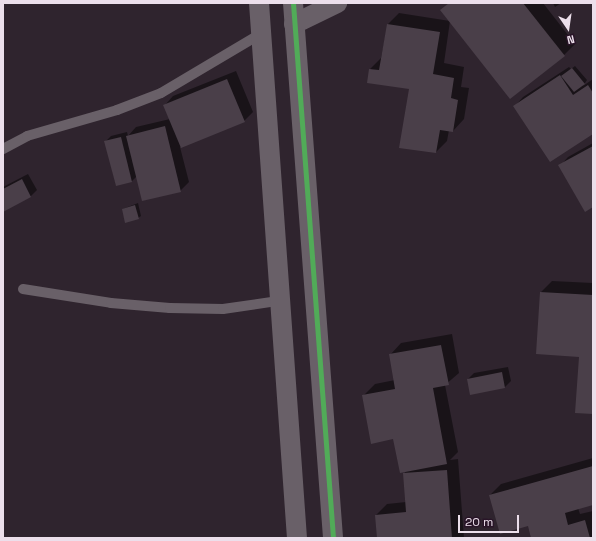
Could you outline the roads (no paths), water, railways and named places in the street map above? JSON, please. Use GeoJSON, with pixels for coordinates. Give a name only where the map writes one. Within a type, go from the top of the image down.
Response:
{"type":"FeatureCollection","features":[{"type":"Feature","properties":{"kind":"street"},"geometry":{"type":"LineString","coordinates":[[259,3],[278,301],[297,538]]}},
{"type":"Feature","properties":{"kind":"street"},"geometry":{"type":"LineString","coordinates":[[293,3],[333,538]]}},
{"type":"Feature","properties":{"kind":"street"},"geometry":{"type":"LineString","coordinates":[[294,24],[337,3]]}},
{"type":"Feature","properties":{"kind":"lane"},"geometry":{"type":"LineString","coordinates":[[3,150],[28,136],[117,110],[161,92],[262,33]]}},
{"type":"Feature","properties":{"kind":"lane"},"geometry":{"type":"LineString","coordinates":[[23,289],[111,304],[170,308],[223,309],[278,301]]}}]}
